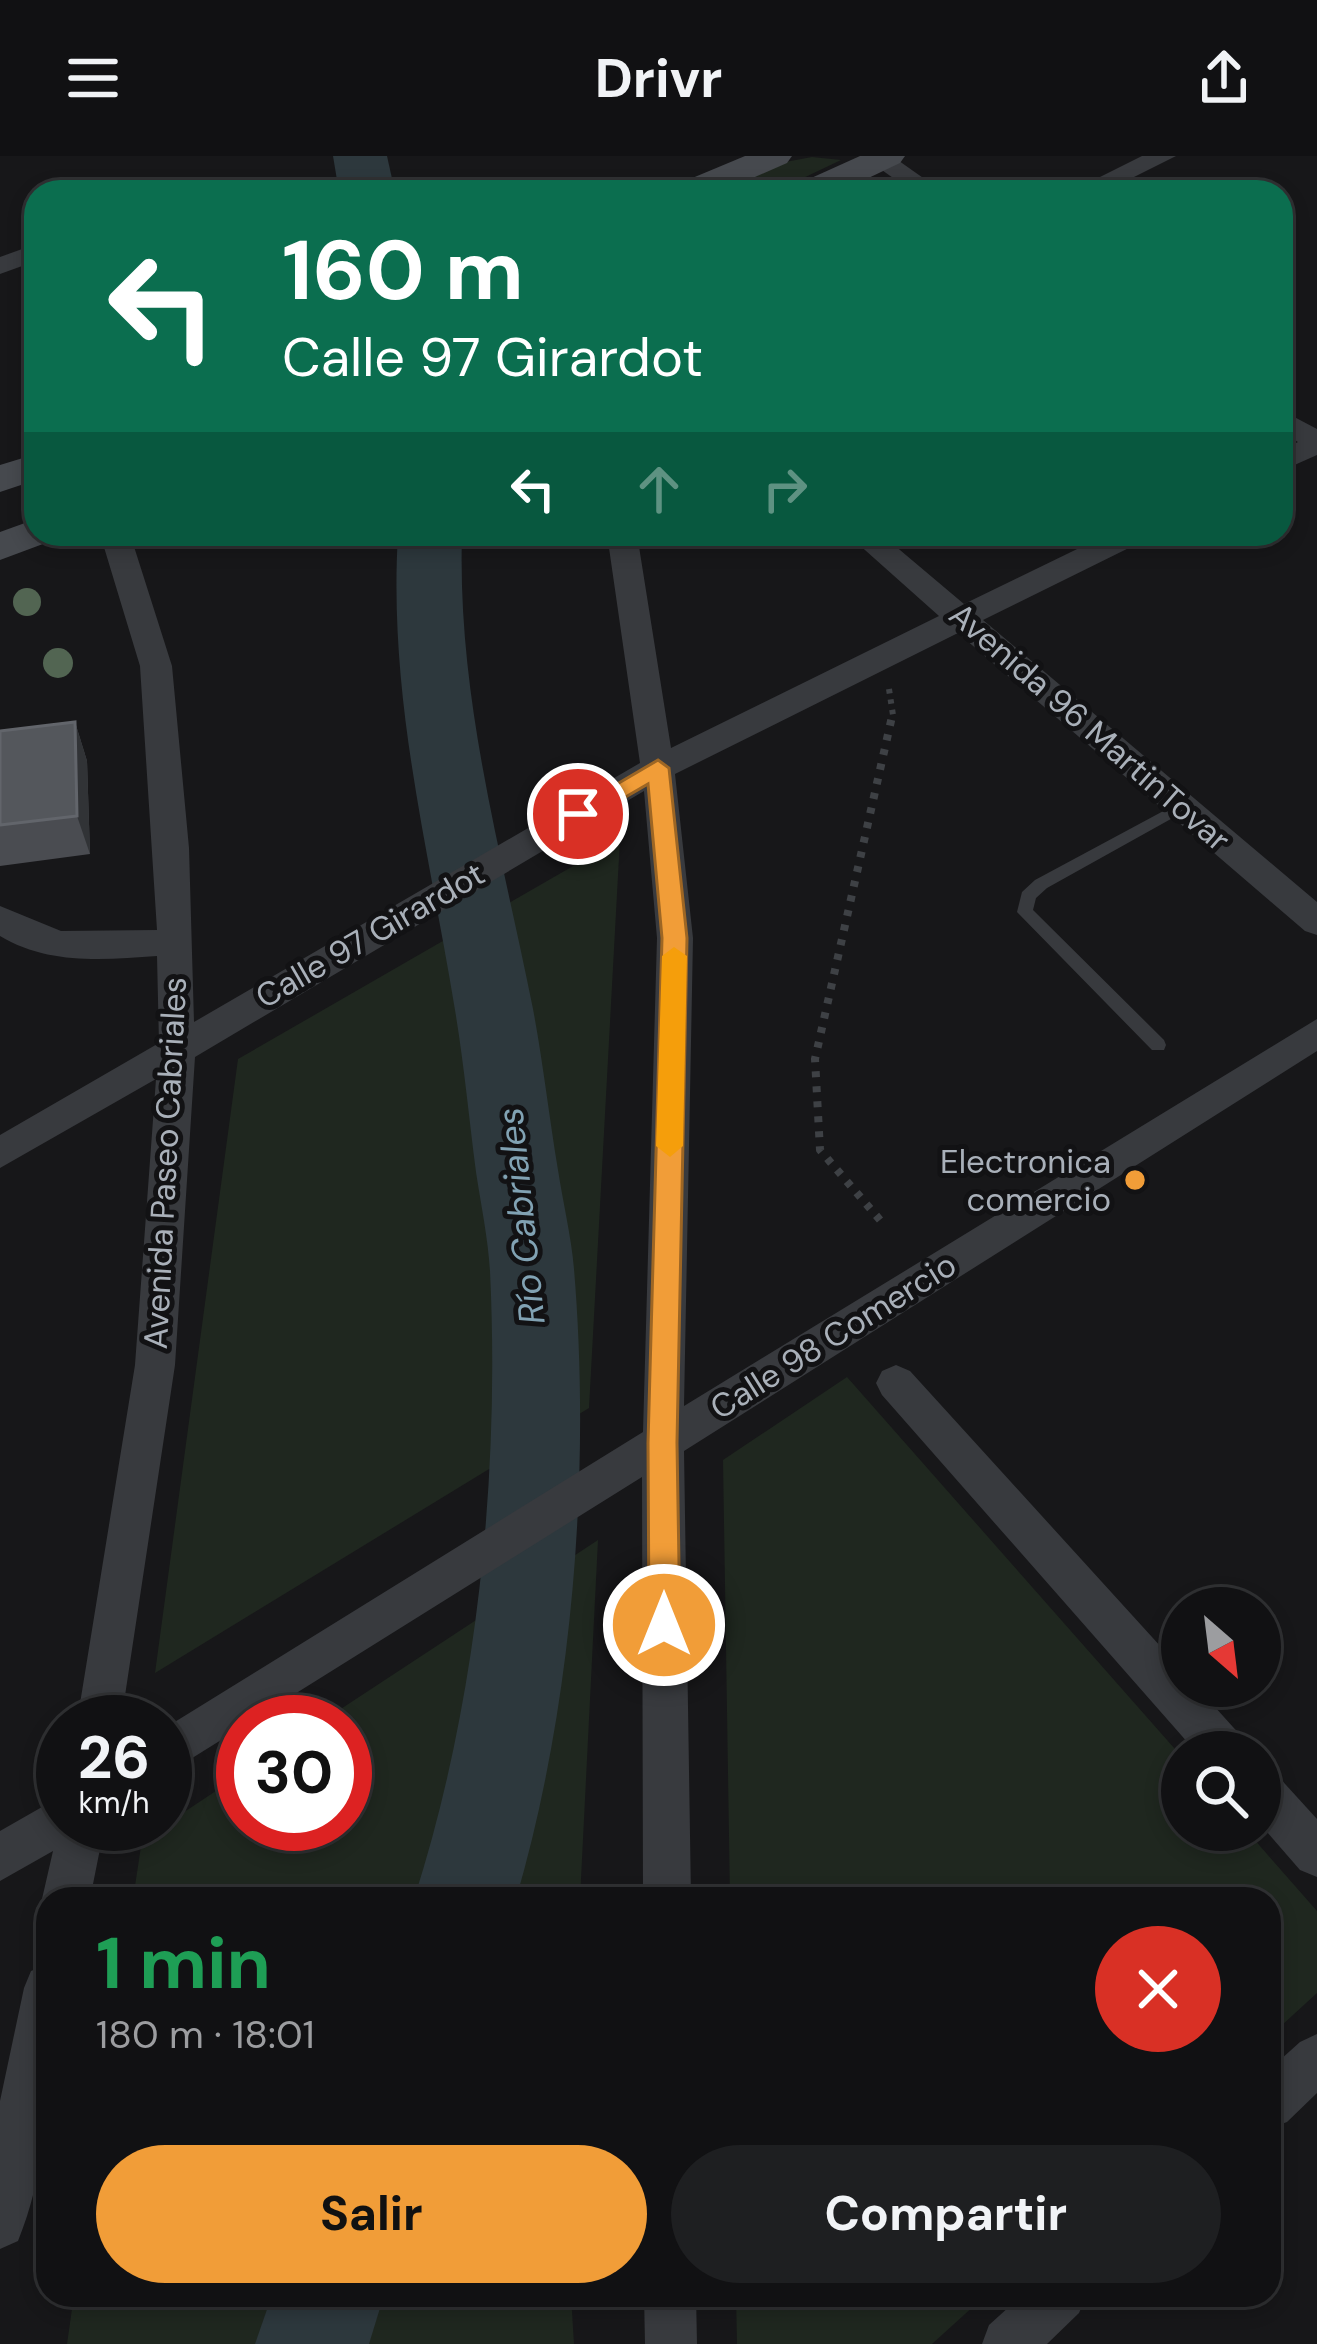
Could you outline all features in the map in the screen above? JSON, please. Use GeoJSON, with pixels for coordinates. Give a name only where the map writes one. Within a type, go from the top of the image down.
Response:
{"type":"FeatureCollection","features":[{"type":"Feature","properties":{"kind":"street"},"geometry":{"type":"LineString","coordinates":[[719,180],[775,156]]}},
{"type":"Feature","properties":{"kind":"street"},"geometry":{"type":"LineString","coordinates":[[1110,180],[1163,156]]}},
{"type":"Feature","properties":{"kind":"street"},"geometry":{"type":"LineString","coordinates":[[835,180],[881,157],[913,180]]}},
{"type":"Feature","properties":{"kind":"street","name":"Avenida Paseo Cabriales"},"geometry":{"type":"LineString","coordinates":[[103,1695],[155,1365],[177,1046],[172,848],[156,666],[119,546]]}},
{"type":"Feature","properties":{"kind":"street"},"geometry":{"type":"LineString","coordinates":[[624,546],[658,768],[675,938],[663,1443],[667,1887]]}},
{"type":"Feature","properties":{"kind":"street","name":"Avenida 96 MartinTovar"},"geometry":{"type":"LineString","coordinates":[[876,546],[1317,922]]}},
{"type":"Feature","properties":{"kind":"street","name":"Calle 97 Girardot"},"geometry":{"type":"LineString","coordinates":[[0,1153],[658,768],[1107,546]]}},
{"type":"Feature","properties":{"kind":"street"},"geometry":{"type":"LineString","coordinates":[[0,919],[14,930],[60,946],[175,942]]}},
{"type":"Feature","properties":{"kind":"street","name":"Calle 98 Comercio"},"geometry":{"type":"LineString","coordinates":[[192,1736],[1317,1033]]}},
{"type":"Feature","properties":{"kind":"street"},"geometry":{"type":"LineString","coordinates":[[896,1383],[1207,1731]]}},
{"type":"Feature","properties":{"kind":"street"},"geometry":{"type":"LineString","coordinates":[[1281,1814],[1317,1854]]}},
{"type":"Feature","properties":{"kind":"street"},"geometry":{"type":"LineString","coordinates":[[0,1858],[36,1835]]}},
{"type":"Feature","properties":{"kind":"street"},"geometry":{"type":"LineString","coordinates":[[69,1887],[76,1851]]}},
{"type":"Feature","properties":{"kind":"street"},"geometry":{"type":"LineString","coordinates":[[0,2223],[36,2047]]}},
{"type":"Feature","properties":{"kind":"street"},"geometry":{"type":"LineString","coordinates":[[1281,2093],[1317,2059]]}},
{"type":"Feature","properties":{"kind":"street"},"geometry":{"type":"LineString","coordinates":[[670,2307],[671,2344]]}},
{"type":"Feature","properties":{"kind":"street"},"geometry":{"type":"LineString","coordinates":[[1008,2344],[1048,2307]]}},
{"type":"Feature","properties":{"kind":"lane"},"geometry":{"type":"LineString","coordinates":[[1158,1045],[1025,912],[1028,896],[1041,884],[1182,806]]}},
{"type":"Feature","properties":{"kind":"path"},"geometry":{"type":"LineString","coordinates":[[880,1220],[820,1150],[815,1060],[893,713],[884,655]]}},
{"type":"Feature","properties":{"kind":"shaded area"},"geometry":{"type":"Polygon","coordinates":[[[812,157],[841,160],[799,180],[741,180],[780,163],[812,157]]]}},
{"type":"Feature","properties":{"kind":"shaded area"},"geometry":{"type":"Polygon","coordinates":[[[620,839],[589,1408],[155,1673],[238,1059],[620,839]]]}},
{"type":"Feature","properties":{"kind":"shaded area"},"geometry":{"type":"Polygon","coordinates":[[[847,1377],[1161,1733],[1161,1851],[1264,1851],[1317,1911],[1317,1993],[1281,2026],[1281,1887],[730,1887],[723,1460],[847,1377]]]}},
{"type":"Feature","properties":{"kind":"shaded area"},"geometry":{"type":"Polygon","coordinates":[[[598,1540],[581,1887],[135,1887],[140,1851],[192,1851],[192,1807],[216,1791],[216,1851],[372,1851],[372,1695],[362,1695],[598,1540]]]}},
{"type":"Feature","properties":{"kind":"shaded area"},"geometry":{"type":"Polygon","coordinates":[[[72,2307],[572,2307],[574,2344],[67,2344],[72,2307]]]}},
{"type":"Feature","properties":{"kind":"shaded area"},"geometry":{"type":"Polygon","coordinates":[[[736,2307],[973,2307],[932,2344],[737,2344],[736,2307]]]}},
{"type":"Feature","properties":{"kind":"building"},"geometry":{"type":"Polygon","coordinates":[[[75,722],[77,816],[0,825],[0,731],[75,722]]]}},
{"type":"Feature","properties":{"kind":"waterway","name":"Río Cabriales"},"geometry":{"type":"LineString","coordinates":[[360,156],[365,180]]}},
{"type":"Feature","properties":{"kind":"waterway","name":"Río Cabriales"},"geometry":{"type":"LineString","coordinates":[[429,546],[427,594],[436,713],[494,1009],[530,1245],[533,1295],[531,1470],[520,1633],[505,1740],[469,1887]]}},
{"type":"Feature","properties":{"kind":"waterway","name":"Río Cabriales"},"geometry":{"type":"LineString","coordinates":[[312,2344],[324,2307]]}},
{"type":"Feature","properties":{"kind":"slow traffic"},"geometry":{"type":"LineString","coordinates":[[670,1146],[674,956]]}},
{"type":"Feature","properties":{"kind":"place","name":"Electronica comercio"},"geometry":{"type":"Point","coordinates":[1135,1180]}},
{"type":"Feature","properties":{"kind":"route"},"geometry":{"type":"LineString","coordinates":[[578,814],[658,768],[675,938],[663,1443],[664,1625]]}}]}
